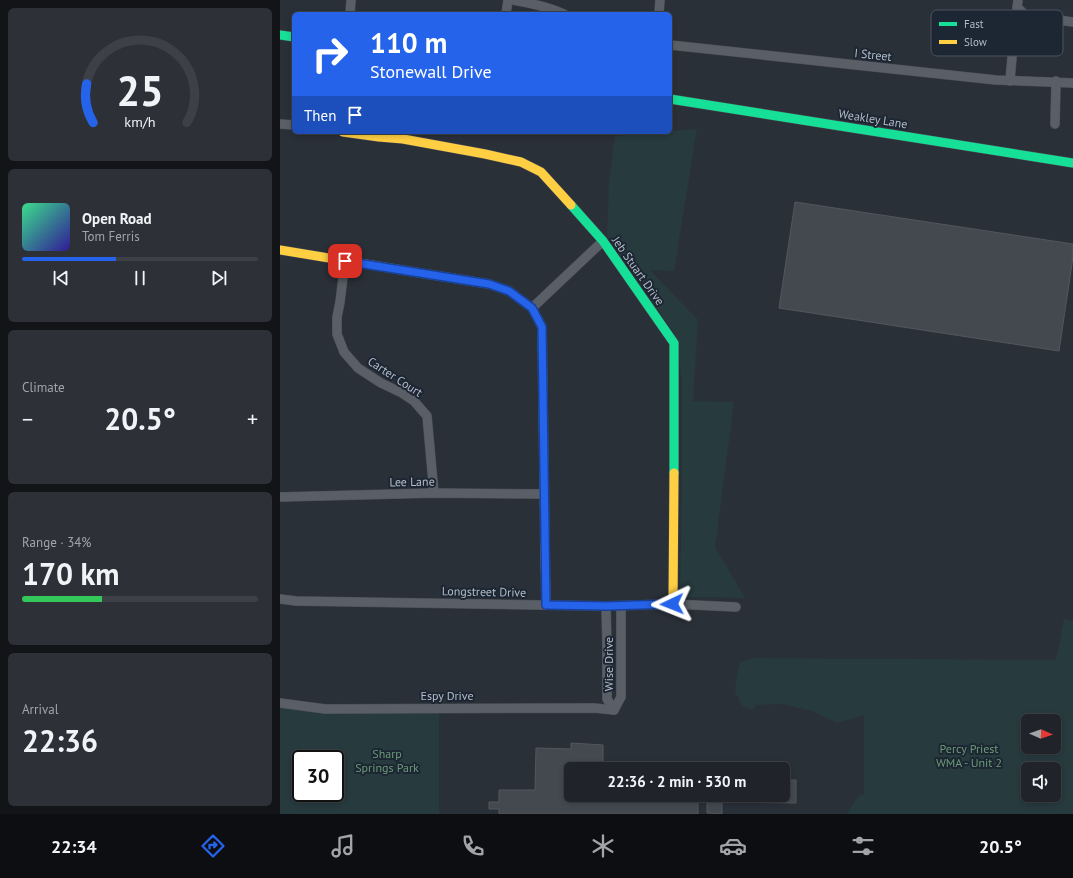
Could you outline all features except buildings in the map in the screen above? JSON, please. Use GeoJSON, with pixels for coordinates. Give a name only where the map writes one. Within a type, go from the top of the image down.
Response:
{"type":"FeatureCollection","features":[{"type":"Feature","properties":{"kind":"street"},"geometry":{"type":"LineString","coordinates":[[350,12],[351,0]]}},
{"type":"Feature","properties":{"kind":"street"},"geometry":{"type":"LineString","coordinates":[[506,12],[508,0]]}},
{"type":"Feature","properties":{"kind":"street"},"geometry":{"type":"LineString","coordinates":[[513,0],[532,3],[559,12]]}},
{"type":"Feature","properties":{"kind":"street"},"geometry":{"type":"LineString","coordinates":[[659,12],[660,0]]}},
{"type":"Feature","properties":{"kind":"street"},"geometry":{"type":"LineString","coordinates":[[1063,21],[1073,22]]}},
{"type":"Feature","properties":{"kind":"street"},"geometry":{"type":"LineString","coordinates":[[280,35],[292,37]]}},
{"type":"Feature","properties":{"kind":"street","name":"I Street"},"geometry":{"type":"LineString","coordinates":[[672,45],[914,72],[1010,81],[1073,83]]}},
{"type":"Feature","properties":{"kind":"street"},"geometry":{"type":"LineString","coordinates":[[1010,81],[1012,56]]}},
{"type":"Feature","properties":{"kind":"street"},"geometry":{"type":"LineString","coordinates":[[1055,124],[1056,82]]}},
{"type":"Feature","properties":{"kind":"street","name":"Weakley Lane"},"geometry":{"type":"LineString","coordinates":[[672,99],[1073,163]]}},
{"type":"Feature","properties":{"kind":"street"},"geometry":{"type":"LineString","coordinates":[[280,124],[292,126]]}},
{"type":"Feature","properties":{"kind":"street","name":"Jeb Stuart Drive"},"geometry":{"type":"LineString","coordinates":[[357,134],[379,137],[403,135],[419,142],[521,162],[541,172],[603,240],[674,343],[672,604]]}},
{"type":"Feature","properties":{"kind":"street"},"geometry":{"type":"LineString","coordinates":[[419,142],[421,134]]}},
{"type":"Feature","properties":{"kind":"street"},"geometry":{"type":"LineString","coordinates":[[532,308],[603,240]]}},
{"type":"Feature","properties":{"kind":"street"},"geometry":{"type":"LineString","coordinates":[[280,250],[489,284],[509,291],[532,308],[542,327],[546,605]]}},
{"type":"Feature","properties":{"kind":"street","name":"Carter Court"},"geometry":{"type":"LineString","coordinates":[[345,261],[337,317],[337,334],[344,352],[358,368],[381,383],[402,393],[414,401],[427,416],[434,493]]}},
{"type":"Feature","properties":{"kind":"street","name":"Lee Lane"},"geometry":{"type":"LineString","coordinates":[[280,497],[434,493],[544,494]]}},
{"type":"Feature","properties":{"kind":"street","name":"Longstreet Drive"},"geometry":{"type":"LineString","coordinates":[[280,599],[296,601],[606,606],[672,604],[736,607]]}},
{"type":"Feature","properties":{"kind":"street","name":"Wise Drive"},"geometry":{"type":"LineString","coordinates":[[606,606],[607,698],[614,710]]}},
{"type":"Feature","properties":{"kind":"street","name":"Wise Drive"},"geometry":{"type":"LineString","coordinates":[[614,710],[621,697],[621,606]]}},
{"type":"Feature","properties":{"kind":"street","name":"Espy Drive"},"geometry":{"type":"LineString","coordinates":[[280,702],[325,709],[594,708],[614,710]]}},
{"type":"Feature","properties":{"kind":"green space"},"geometry":{"type":"Polygon","coordinates":[[[697,129],[674,271],[650,270],[698,320],[693,401],[734,402],[715,547],[745,598],[680,597],[682,383],[676,336],[607,236],[609,181],[615,136],[672,134],[672,131],[697,129]]]}},
{"type":"Feature","properties":{"kind":"green space","name":"Percy Priest WMA - Unit 2"},"geometry":{"type":"Polygon","coordinates":[[[1064,619],[1073,621],[1073,814],[847,814],[859,795],[864,795],[864,714],[862,716],[837,723],[812,711],[782,704],[756,705],[752,710],[742,705],[735,692],[740,662],[755,658],[1056,660],[1064,619]]]}},
{"type":"Feature","properties":{"kind":"green space","name":"Sharp Springs Park"},"geometry":{"type":"Polygon","coordinates":[[[280,702],[325,709],[439,708],[439,814],[280,814],[280,702]]]}},
{"type":"Feature","properties":{"kind":"traffic: fast"},"geometry":{"type":"LineString","coordinates":[[280,35],[292,37]]}},
{"type":"Feature","properties":{"kind":"traffic: fast"},"geometry":{"type":"LineString","coordinates":[[672,99],[1073,163]]}},
{"type":"Feature","properties":{"kind":"traffic: fast"},"geometry":{"type":"LineString","coordinates":[[571,205],[603,241],[674,343],[674,473]]}},
{"type":"Feature","properties":{"kind":"traffic: fast"},"geometry":{"type":"LineString","coordinates":[[414,272],[489,284],[509,291],[532,308],[542,327],[545,547]]}},
{"type":"Feature","properties":{"kind":"traffic: slow"},"geometry":{"type":"LineString","coordinates":[[357,134],[403,139],[521,162],[541,172],[571,205]]}},
{"type":"Feature","properties":{"kind":"traffic: slow"},"geometry":{"type":"LineString","coordinates":[[280,250],[414,272]]}},
{"type":"Feature","properties":{"kind":"traffic: slow"},"geometry":{"type":"LineString","coordinates":[[673,604],[674,473]]}},
{"type":"Feature","properties":{"kind":"traffic: slow"},"geometry":{"type":"LineString","coordinates":[[545,547],[546,605]]}},
{"type":"Feature","properties":{"kind":"route"},"geometry":{"type":"LineString","coordinates":[[345,261],[489,284],[509,291],[532,308],[542,327],[546,605],[621,606],[672,604]]}}]}
